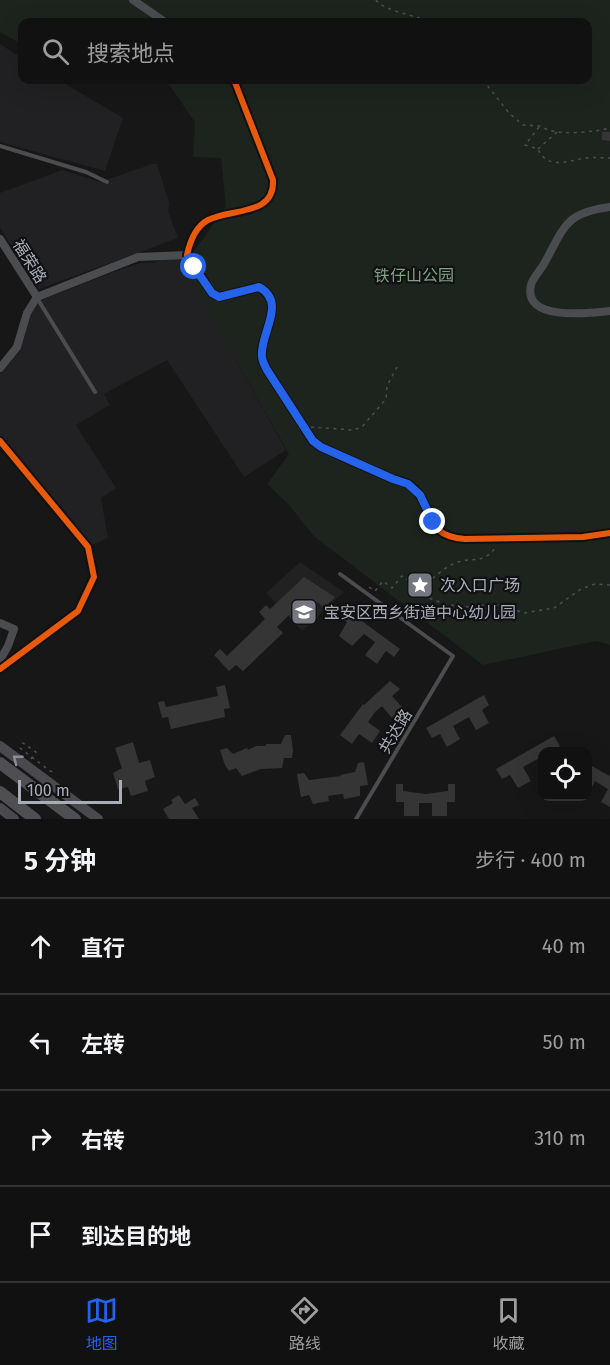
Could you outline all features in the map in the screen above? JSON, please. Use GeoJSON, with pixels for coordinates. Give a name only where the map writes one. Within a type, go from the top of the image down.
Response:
{"type":"FeatureCollection","features":[{"type":"Feature","properties":{"kind":"main road"},"geometry":{"type":"LineString","coordinates":[[0,746],[98,819]]}},
{"type":"Feature","properties":{"kind":"main road"},"geometry":{"type":"LineString","coordinates":[[0,764],[75,819]]}},
{"type":"Feature","properties":{"kind":"main road"},"geometry":{"type":"LineString","coordinates":[[0,792],[35,819]]}},
{"type":"Feature","properties":{"kind":"main road"},"geometry":{"type":"LineString","coordinates":[[0,808],[14,819]]}},
{"type":"Feature","properties":{"kind":"street"},"geometry":{"type":"LineString","coordinates":[[133,0],[159,18]]}},
{"type":"Feature","properties":{"kind":"street"},"geometry":{"type":"LineString","coordinates":[[236,84],[273,180],[274,191],[269,199],[260,206],[208,220],[196,230],[187,255],[212,293],[219,297],[259,287],[266,291],[272,304],[271,320],[263,343],[262,358],[267,370],[313,441],[321,447],[408,484],[420,495],[437,529],[453,538],[583,537],[610,533]]}},
{"type":"Feature","properties":{"kind":"street"},"geometry":{"type":"LineString","coordinates":[[610,207],[582,213],[570,219],[531,283],[530,295],[537,305],[554,313],[578,314],[610,311]]}},
{"type":"Feature","properties":{"kind":"street","name":"福荣路"},"geometry":{"type":"LineString","coordinates":[[0,238],[37,297]]}},
{"type":"Feature","properties":{"kind":"street"},"geometry":{"type":"LineString","coordinates":[[0,368],[17,347],[27,314],[37,297],[138,257],[187,255]]}},
{"type":"Feature","properties":{"kind":"street"},"geometry":{"type":"LineString","coordinates":[[0,441],[88,546],[94,577],[78,611],[0,669]]}},
{"type":"Feature","properties":{"kind":"street"},"geometry":{"type":"LineString","coordinates":[[0,623],[14,629],[0,660]]}},
{"type":"Feature","properties":{"kind":"lane"},"geometry":{"type":"LineString","coordinates":[[0,146],[86,172],[107,182]]}},
{"type":"Feature","properties":{"kind":"lane"},"geometry":{"type":"LineString","coordinates":[[37,297],[95,392]]}},
{"type":"Feature","properties":{"kind":"lane"},"geometry":{"type":"LineString","coordinates":[[340,574],[365,592]]}},
{"type":"Feature","properties":{"kind":"lane","name":"共达路"},"geometry":{"type":"LineString","coordinates":[[356,819],[453,656],[365,592]]}},
{"type":"Feature","properties":{"kind":"path"},"geometry":{"type":"LineString","coordinates":[[376,0],[379,4],[393,10],[423,18]]}},
{"type":"Feature","properties":{"kind":"path"},"geometry":{"type":"LineString","coordinates":[[486,84],[509,113],[523,126],[540,126],[557,132],[597,132],[610,128]]}},
{"type":"Feature","properties":{"kind":"path"},"geometry":{"type":"LineString","coordinates":[[538,149],[525,146],[540,126]]}},
{"type":"Feature","properties":{"kind":"path"},"geometry":{"type":"LineString","coordinates":[[538,149],[557,132]]}},
{"type":"Feature","properties":{"kind":"path"},"geometry":{"type":"LineString","coordinates":[[538,149],[541,156],[555,163],[570,163],[589,158],[610,158]]}},
{"type":"Feature","properties":{"kind":"path"},"geometry":{"type":"LineString","coordinates":[[304,428],[354,430],[362,427],[386,399],[387,386],[397,367]]}},
{"type":"Feature","properties":{"kind":"path"},"geometry":{"type":"LineString","coordinates":[[421,589],[455,563],[480,560],[486,557],[496,547],[498,537]]}},
{"type":"Feature","properties":{"kind":"path"},"geometry":{"type":"LineString","coordinates":[[365,592],[370,586],[375,591],[383,581],[392,588],[402,576],[431,599],[447,605],[469,607],[494,604],[525,614],[554,608],[581,589],[595,584],[610,585]]}},
{"type":"Feature","properties":{"kind":"path"},"geometry":{"type":"LineString","coordinates":[[30,760],[36,752],[23,743],[20,748],[36,760],[53,772],[51,775]]}},
{"type":"Feature","properties":{"kind":"shaded area"},"geometry":{"type":"Polygon","coordinates":[[[0,44],[18,55],[18,84],[66,84],[123,118],[105,171],[0,142],[0,44]]]}},
{"type":"Feature","properties":{"kind":"shaded area"},"geometry":{"type":"Polygon","coordinates":[[[157,164],[169,203],[168,211],[178,238],[39,289],[0,228],[0,193],[62,170],[100,182],[157,164]]]}},
{"type":"Feature","properties":{"kind":"shaded area"},"geometry":{"type":"Polygon","coordinates":[[[179,253],[184,267],[286,450],[244,477],[167,360],[104,394],[110,405],[76,425],[116,488],[101,498],[108,538],[90,546],[0,436],[0,374],[21,348],[31,314],[39,301],[140,263],[153,263],[179,253]]]}},
{"type":"Feature","properties":{"kind":"shaded area","name":"宝安区西乡街道中心幼儿园"},"geometry":{"type":"Polygon","coordinates":[[[300,562],[344,592],[302,631],[266,593],[300,562]]]}},
{"type":"Feature","properties":{"kind":"green space","name":"铁仔山公园"},"geometry":{"type":"Polygon","coordinates":[[[0,0],[610,0],[610,645],[596,641],[483,665],[315,537],[288,504],[267,484],[289,454],[183,267],[226,206],[221,158],[193,157],[195,122],[170,86],[166,84],[592,84],[592,18],[18,18],[18,42],[0,32],[0,0]]]}},
{"type":"Feature","properties":{"kind":"building"},"geometry":{"type":"Polygon","coordinates":[[[602,132],[610,132],[610,141],[602,140],[602,132]]]}},
{"type":"Feature","properties":{"kind":"building"},"geometry":{"type":"Polygon","coordinates":[[[304,577],[335,597],[324,608],[318,602],[295,622],[289,615],[277,627],[283,633],[243,671],[236,665],[229,671],[214,655],[220,649],[227,656],[265,619],[259,612],[266,605],[270,609],[304,577]]]}},
{"type":"Feature","properties":{"kind":"building"},"geometry":{"type":"Polygon","coordinates":[[[347,610],[400,649],[394,657],[386,651],[377,664],[365,655],[375,642],[364,634],[352,646],[339,636],[347,622],[341,618],[347,610]]]}},
{"type":"Feature","properties":{"kind":"building"},"geometry":{"type":"Polygon","coordinates":[[[390,681],[400,689],[392,696],[403,708],[392,718],[382,706],[375,712],[368,722],[380,731],[372,743],[359,734],[352,744],[340,735],[363,704],[390,681]]]}},
{"type":"Feature","properties":{"kind":"building"},"geometry":{"type":"Polygon","coordinates":[[[225,685],[230,708],[224,709],[225,717],[171,729],[168,717],[162,718],[158,702],[164,701],[166,707],[218,696],[216,687],[225,685]]]}},
{"type":"Feature","properties":{"kind":"building"},"geometry":{"type":"Polygon","coordinates":[[[484,695],[489,705],[482,710],[489,723],[476,730],[469,717],[453,726],[460,739],[447,747],[440,734],[432,738],[426,728],[484,695]]]}},
{"type":"Feature","properties":{"kind":"building"},"geometry":{"type":"Polygon","coordinates":[[[285,735],[291,735],[293,751],[292,758],[284,758],[282,768],[261,769],[242,776],[236,768],[229,771],[225,765],[220,750],[227,748],[233,754],[256,746],[281,744],[285,735]]]}},
{"type":"Feature","properties":{"kind":"building"},"geometry":{"type":"Polygon","coordinates":[[[554,736],[560,746],[538,747],[538,759],[523,767],[531,781],[518,788],[510,775],[502,779],[496,769],[554,736]]]}},
{"type":"Feature","properties":{"kind":"building"},"geometry":{"type":"Polygon","coordinates":[[[133,742],[139,763],[150,760],[155,777],[145,781],[148,791],[131,796],[128,787],[118,789],[113,773],[122,768],[115,748],[133,742]]]}},
{"type":"Feature","properties":{"kind":"building"},"geometry":{"type":"Polygon","coordinates":[[[364,762],[368,785],[360,786],[360,796],[344,799],[343,794],[328,796],[329,801],[313,804],[309,795],[301,797],[297,774],[304,773],[309,780],[341,776],[355,772],[358,763],[364,762]]]}},
{"type":"Feature","properties":{"kind":"building"},"geometry":{"type":"Polygon","coordinates":[[[592,766],[610,776],[610,807],[601,802],[608,789],[595,781],[592,787],[592,766]]]}},
{"type":"Feature","properties":{"kind":"building"},"geometry":{"type":"Polygon","coordinates":[[[396,784],[403,784],[403,791],[426,794],[448,791],[448,784],[455,784],[455,802],[447,802],[447,816],[432,816],[432,803],[419,803],[419,816],[404,816],[404,802],[396,802],[396,784]]]}},
{"type":"Feature","properties":{"kind":"building"},"geometry":{"type":"Polygon","coordinates":[[[179,795],[185,804],[195,798],[199,805],[192,808],[199,819],[169,819],[163,809],[173,803],[171,800],[179,795]]]}},
{"type":"Feature","properties":{"kind":"cycle path"},"geometry":{"type":"LineString","coordinates":[[236,84],[273,180],[272,192],[260,205],[218,216],[203,223],[194,235],[187,255],[212,293],[219,297],[259,287],[267,294],[272,311],[262,348],[262,360],[313,441],[321,447],[410,485],[424,502],[435,526],[451,537],[465,539],[583,537],[610,533]]}},
{"type":"Feature","properties":{"kind":"cycle path"},"geometry":{"type":"LineString","coordinates":[[0,441],[88,547],[94,577],[78,611],[0,669]]}},
{"type":"Feature","properties":{"kind":"place","name":"次入口广场"},"geometry":{"type":"Point","coordinates":[420,585]}},
{"type":"Feature","properties":{"kind":"place","name":"宝安区西乡街道中心幼儿园"},"geometry":{"type":"Point","coordinates":[304,612]}},
{"type":"Feature","properties":{"kind":"route"},"geometry":{"type":"LineString","coordinates":[[194,267],[212,293],[219,297],[259,287],[266,291],[272,304],[271,320],[263,343],[262,358],[267,370],[313,441],[321,447],[408,484],[420,495],[433,522]]}}]}
